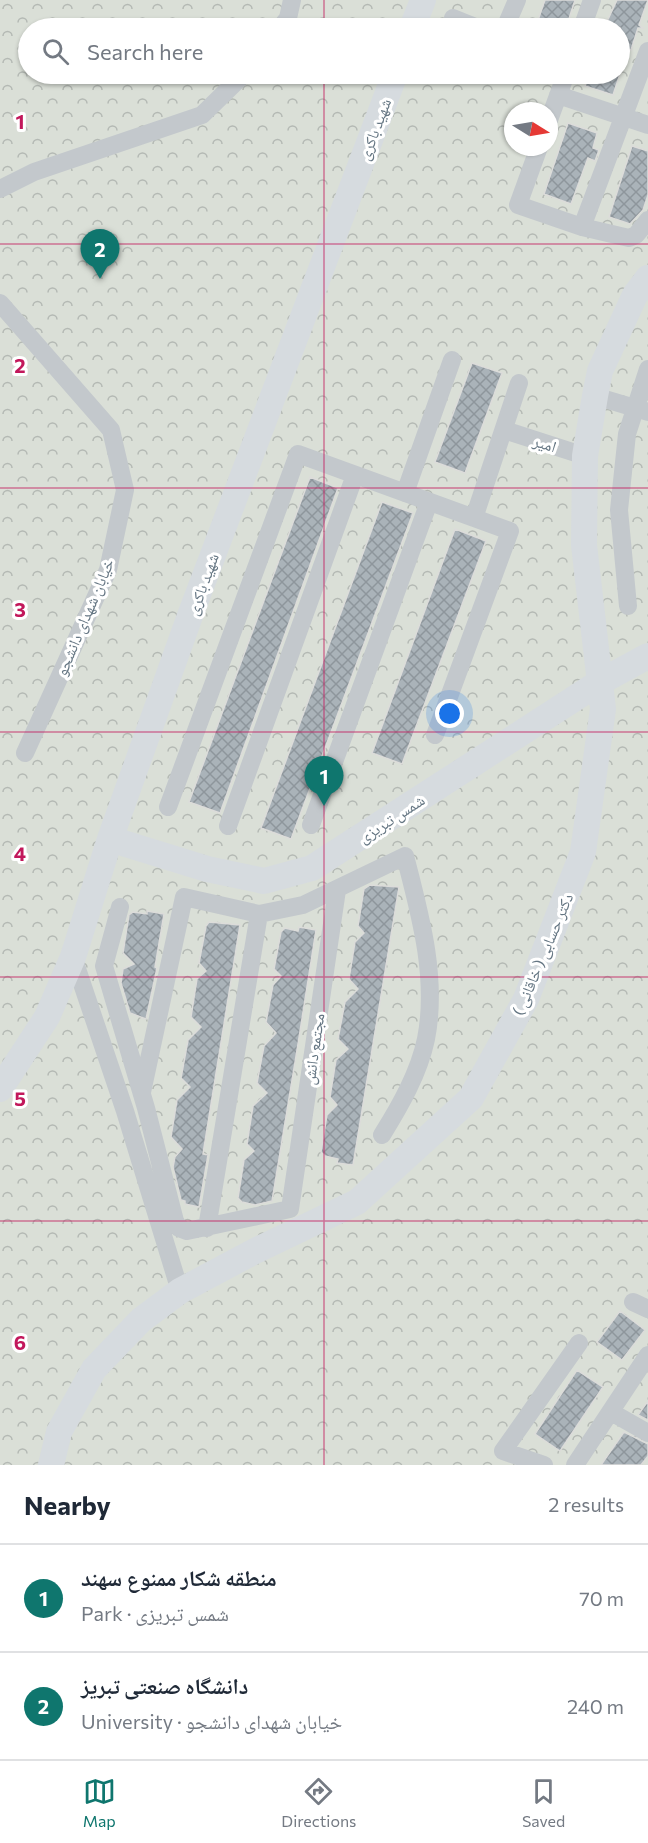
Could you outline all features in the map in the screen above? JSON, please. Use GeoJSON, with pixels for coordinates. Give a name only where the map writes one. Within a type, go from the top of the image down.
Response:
{"type":"FeatureCollection","features":[{"type":"Feature","properties":{"kind":"street"},"geometry":{"type":"LineString","coordinates":[[288,18],[292,0]]}},
{"type":"Feature","properties":{"kind":"street"},"geometry":{"type":"LineString","coordinates":[[416,18],[423,0]]}},
{"type":"Feature","properties":{"kind":"street"},"geometry":{"type":"LineString","coordinates":[[510,18],[517,0]]}},
{"type":"Feature","properties":{"kind":"street"},"geometry":{"type":"LineString","coordinates":[[586,18],[592,0]]}},
{"type":"Feature","properties":{"kind":"street"},"geometry":{"type":"LineString","coordinates":[[582,227],[648,51]]}},
{"type":"Feature","properties":{"kind":"street"},"geometry":{"type":"LineString","coordinates":[[0,189],[34,172],[202,115],[234,84]]}},
{"type":"Feature","properties":{"kind":"street","name":"شهید باکری"},"geometry":{"type":"LineString","coordinates":[[0,1089],[47,1017],[73,957],[110,839],[199,591],[391,84]]}},
{"type":"Feature","properties":{"kind":"street"},"geometry":{"type":"LineString","coordinates":[[555,102],[562,84]]}},
{"type":"Feature","properties":{"kind":"street"},"geometry":{"type":"LineString","coordinates":[[558,95],[648,126]]}},
{"type":"Feature","properties":{"kind":"street"},"geometry":{"type":"LineString","coordinates":[[536,156],[518,205],[582,227],[629,238],[642,239],[648,220]]}},
{"type":"Feature","properties":{"kind":"street","name":"دکتر حسابی ( خاقانی )"},"geometry":{"type":"LineString","coordinates":[[51,1465],[59,1432],[94,1369],[141,1320],[180,1291],[255,1251],[357,1202],[471,1098],[526,999],[583,852],[603,709],[584,545],[585,456],[595,396],[600,371],[635,295],[648,278]]}},
{"type":"Feature","properties":{"kind":"street","name":"خیابان شهدای دانشجو"},"geometry":{"type":"LineString","coordinates":[[0,303],[111,430],[125,490],[108,570],[25,753]]}},
{"type":"Feature","properties":{"kind":"street"},"geometry":{"type":"LineString","coordinates":[[405,493],[452,360]]}},
{"type":"Feature","properties":{"kind":"street"},"geometry":{"type":"LineString","coordinates":[[628,606],[619,510],[627,434],[642,410],[648,369]]}},
{"type":"Feature","properties":{"kind":"street"},"geometry":{"type":"LineString","coordinates":[[474,518],[519,383]]}},
{"type":"Feature","properties":{"kind":"street"},"geometry":{"type":"LineString","coordinates":[[595,396],[642,410]]}},
{"type":"Feature","properties":{"kind":"street","name":"امیر"},"geometry":{"type":"LineString","coordinates":[[504,430],[585,456]]}},
{"type":"Feature","properties":{"kind":"street"},"geometry":{"type":"LineString","coordinates":[[168,807],[298,454],[510,531],[435,735]]}},
{"type":"Feature","properties":{"kind":"street"},"geometry":{"type":"LineString","coordinates":[[228,826],[355,475]]}},
{"type":"Feature","properties":{"kind":"street"},"geometry":{"type":"LineString","coordinates":[[311,825],[429,502]]}},
{"type":"Feature","properties":{"kind":"street","name":"شمس تبریزی"},"geometry":{"type":"LineString","coordinates":[[110,839],[207,869],[264,881],[312,868],[600,682],[648,656]]}},
{"type":"Feature","properties":{"kind":"street"},"geometry":{"type":"LineString","coordinates":[[144,1101],[184,897],[259,914],[303,905],[405,856],[422,922],[429,983],[426,1039],[404,1100],[382,1135]]}},
{"type":"Feature","properties":{"kind":"street","name":"مجتمع دانش"},"geometry":{"type":"LineString","coordinates":[[207,1227],[290,1209],[337,890]]}},
{"type":"Feature","properties":{"kind":"street"},"geometry":{"type":"LineString","coordinates":[[120,907],[104,966],[144,1101],[175,1221],[179,1227],[187,1231],[207,1227],[259,914]]}},
{"type":"Feature","properties":{"kind":"street"},"geometry":{"type":"LineString","coordinates":[[73,957],[125,1111],[180,1291]]}},
{"type":"Feature","properties":{"kind":"street"},"geometry":{"type":"LineString","coordinates":[[125,1111],[144,1101]]}},
{"type":"Feature","properties":{"kind":"street"},"geometry":{"type":"LineString","coordinates":[[544,1465],[503,1451],[579,1343]]}},
{"type":"Feature","properties":{"kind":"street"},"geometry":{"type":"LineString","coordinates":[[575,1465],[648,1355]]}},
{"type":"Feature","properties":{"kind":"street"},"geometry":{"type":"LineString","coordinates":[[610,1412],[648,1434]]}},
{"type":"Feature","properties":{"kind":"green space"},"geometry":{"type":"Polygon","coordinates":[[[0,0],[648,0],[648,1465],[0,1465],[0,0]]]}},
{"type":"Feature","properties":{"kind":"building"},"geometry":{"type":"Polygon","coordinates":[[[545,0],[575,0],[569,18],[539,18],[545,0]]]}},
{"type":"Feature","properties":{"kind":"building"},"geometry":{"type":"Polygon","coordinates":[[[617,0],[648,0],[639,25],[643,28],[638,28],[631,50],[630,18],[609,18],[617,0]]]}},
{"type":"Feature","properties":{"kind":"building"},"geometry":{"type":"Polygon","coordinates":[[[586,84],[617,84],[613,95],[585,86],[586,84]]]}},
{"type":"Feature","properties":{"kind":"building"},"geometry":{"type":"Polygon","coordinates":[[[568,123],[597,133],[593,148],[599,150],[595,161],[588,158],[571,204],[544,194],[568,123]]]}},
{"type":"Feature","properties":{"kind":"building"},"geometry":{"type":"Polygon","coordinates":[[[632,146],[648,151],[648,195],[643,210],[630,224],[609,217],[632,146]]]}},
{"type":"Feature","properties":{"kind":"building"},"geometry":{"type":"Polygon","coordinates":[[[472,363],[502,373],[465,473],[435,462],[472,363]]]}},
{"type":"Feature","properties":{"kind":"building"},"geometry":{"type":"Polygon","coordinates":[[[310,477],[338,488],[220,813],[189,802],[310,477]]]}},
{"type":"Feature","properties":{"kind":"building"},"geometry":{"type":"Polygon","coordinates":[[[382,502],[413,513],[291,839],[261,828],[382,502]]]}},
{"type":"Feature","properties":{"kind":"building"},"geometry":{"type":"Polygon","coordinates":[[[455,529],[486,541],[402,764],[372,753],[455,529]]]}},
{"type":"Feature","properties":{"kind":"building"},"geometry":{"type":"Polygon","coordinates":[[[370,885],[399,887],[353,1165],[337,1163],[338,1159],[325,1156],[321,1152],[327,1115],[337,1105],[330,1097],[336,1060],[348,1049],[338,1039],[345,1002],[358,989],[349,979],[355,942],[364,933],[358,926],[364,889],[370,885]]]}},
{"type":"Feature","properties":{"kind":"building"},"geometry":{"type":"Polygon","coordinates":[[[147,911],[164,914],[155,967],[157,968],[146,1019],[130,1013],[121,983],[123,969],[134,964],[123,953],[129,915],[133,912],[147,914],[147,911]]]}},
{"type":"Feature","properties":{"kind":"building"},"geometry":{"type":"Polygon","coordinates":[[[209,922],[240,925],[203,1154],[208,1155],[199,1207],[185,1204],[185,1201],[181,1200],[173,1167],[175,1157],[182,1149],[171,1137],[177,1100],[190,1087],[181,1078],[188,1040],[201,1027],[191,1017],[197,979],[206,971],[199,963],[206,926],[209,922]]]}},
{"type":"Feature","properties":{"kind":"building"},"geometry":{"type":"Polygon","coordinates":[[[299,927],[316,930],[298,1044],[272,1201],[255,1205],[242,1202],[238,1198],[244,1160],[254,1151],[247,1144],[253,1106],[267,1093],[257,1083],[264,1046],[276,1033],[266,1022],[273,985],[281,976],[274,969],[281,932],[285,928],[298,931],[299,927]]]}},
{"type":"Feature","properties":{"kind":"building"},"geometry":{"type":"Polygon","coordinates":[[[620,1311],[645,1330],[622,1360],[597,1342],[620,1311]]]}},
{"type":"Feature","properties":{"kind":"building"},"geometry":{"type":"Polygon","coordinates":[[[577,1370],[603,1387],[560,1451],[535,1434],[577,1370]]]}},
{"type":"Feature","properties":{"kind":"building"},"geometry":{"type":"Polygon","coordinates":[[[648,1401],[648,1420],[638,1415],[648,1401]]]}},
{"type":"Feature","properties":{"kind":"building"},"geometry":{"type":"Polygon","coordinates":[[[624,1432],[648,1444],[648,1456],[641,1465],[601,1465],[624,1432]]]}},
{"type":"Feature","properties":{"kind":"place","name":"دانشگاه صنعتی تبریز"},"geometry":{"type":"Point","coordinates":[100,279]}},
{"type":"Feature","properties":{"kind":"place","name":"منطقه شکار ممنوع سهند"},"geometry":{"type":"Point","coordinates":[324,806]}}]}
